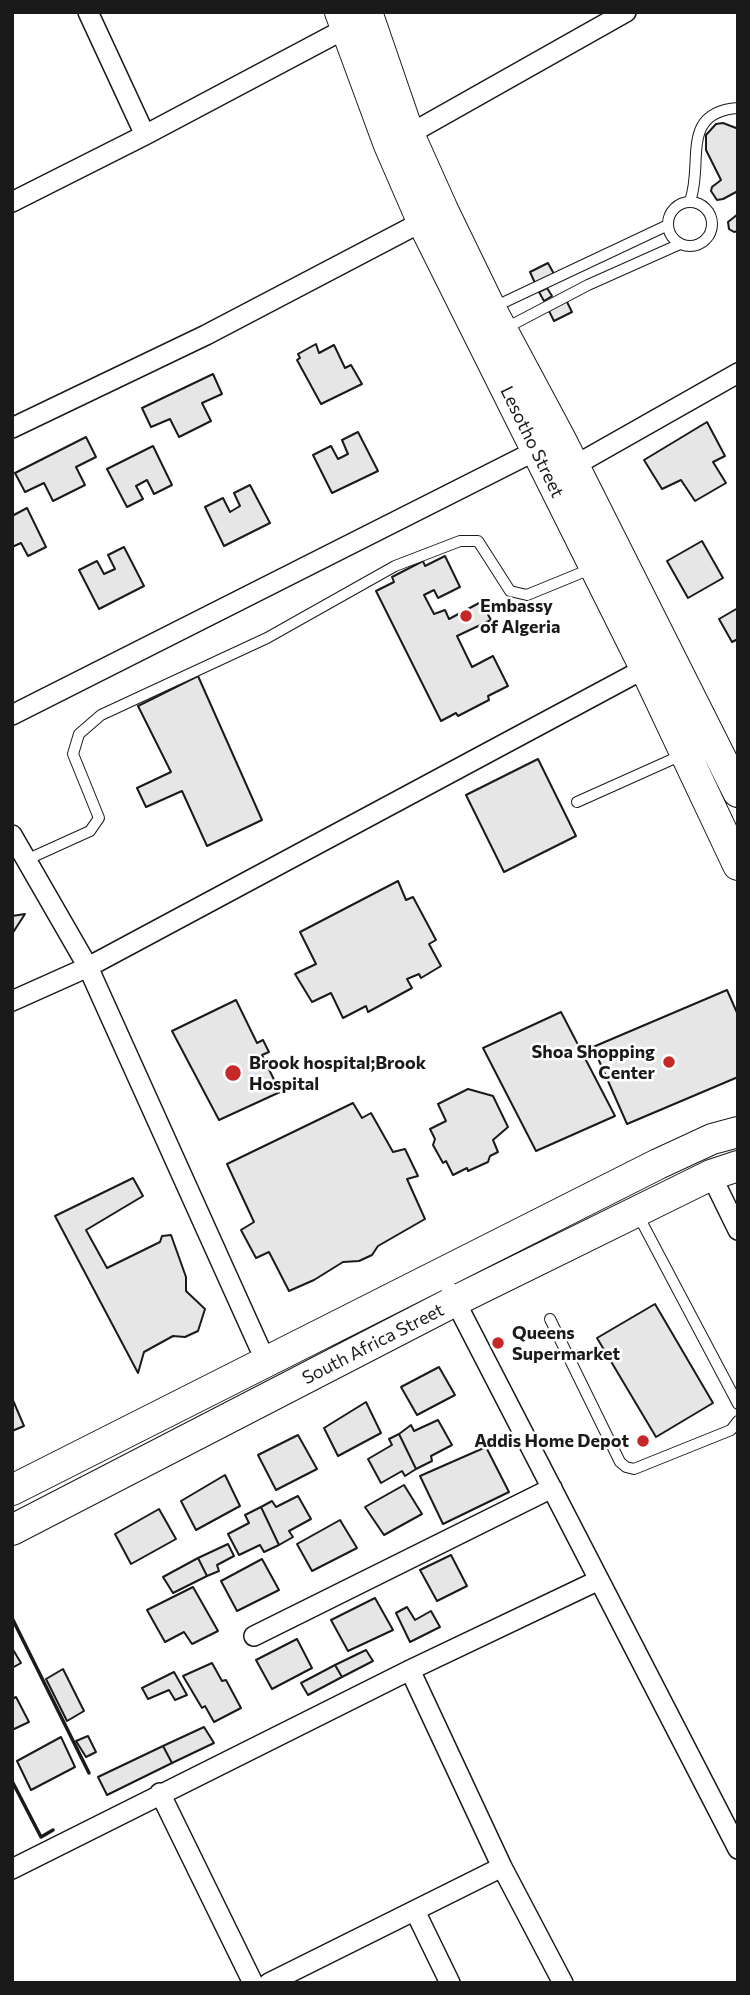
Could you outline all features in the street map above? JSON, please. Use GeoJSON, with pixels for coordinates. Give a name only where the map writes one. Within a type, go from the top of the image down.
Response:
{"type":"FeatureCollection","features":[{"type":"Feature","properties":{"kind":"main road","name":"Lesotho Street"},"geometry":{"type":"LineString","coordinates":[[355,18],[399,140],[432,216],[657,662],[697,747],[705,797],[738,865]]}},
{"type":"Feature","properties":{"kind":"main road","name":"Lesotho Street"},"geometry":{"type":"LineString","coordinates":[[697,747],[737,787]]}},
{"type":"Feature","properties":{"kind":"main road","name":"South Africa Street"},"geometry":{"type":"LineString","coordinates":[[12,1490],[658,1164],[712,1139],[738,1132]]}},
{"type":"Feature","properties":{"kind":"main road","name":"South Africa Street"},"geometry":{"type":"LineString","coordinates":[[12,1530],[455,1301],[724,1170]]}},
{"type":"Feature","properties":{"kind":"street"},"geometry":{"type":"LineString","coordinates":[[89,12],[145,135]]}},
{"type":"Feature","properties":{"kind":"street"},"geometry":{"type":"LineString","coordinates":[[399,140],[626,12]]}},
{"type":"Feature","properties":{"kind":"street"},"geometry":{"type":"LineString","coordinates":[[12,202],[145,135],[355,18]]}},
{"type":"Feature","properties":{"kind":"street"},"geometry":{"type":"LineString","coordinates":[[12,428],[206,334],[432,216]]}},
{"type":"Feature","properties":{"kind":"street"},"geometry":{"type":"LineString","coordinates":[[561,473],[738,373]]}},
{"type":"Feature","properties":{"kind":"street"},"geometry":{"type":"LineString","coordinates":[[12,715],[548,444]]}},
{"type":"Feature","properties":{"kind":"street"},"geometry":{"type":"LineString","coordinates":[[12,1001],[88,967],[657,662]]}},
{"type":"Feature","properties":{"kind":"street"},"geometry":{"type":"LineString","coordinates":[[705,797],[737,787]]}},
{"type":"Feature","properties":{"kind":"street"},"geometry":{"type":"LineString","coordinates":[[12,835],[88,967],[266,1362]]}},
{"type":"Feature","properties":{"kind":"street"},"geometry":{"type":"LineString","coordinates":[[724,1170],[738,1230]]}},
{"type":"Feature","properties":{"kind":"street"},"geometry":{"type":"LineString","coordinates":[[443,1273],[738,1849]]}},
{"type":"Feature","properties":{"kind":"street"},"geometry":{"type":"LineString","coordinates":[[254,1636],[552,1488]]}},
{"type":"Feature","properties":{"kind":"street"},"geometry":{"type":"LineString","coordinates":[[12,1869],[160,1793],[599,1580]]}},
{"type":"Feature","properties":{"kind":"street"},"geometry":{"type":"LineString","coordinates":[[410,1670],[502,1867],[563,1983]]}},
{"type":"Feature","properties":{"kind":"street"},"geometry":{"type":"LineString","coordinates":[[160,1793],[253,1983]]}},
{"type":"Feature","properties":{"kind":"street"},"geometry":{"type":"LineString","coordinates":[[269,1983],[502,1867]]}},
{"type":"Feature","properties":{"kind":"street"},"geometry":{"type":"LineString","coordinates":[[415,1911],[450,1983]]}},
{"type":"Feature","properties":{"kind":"lane"},"geometry":{"type":"LineString","coordinates":[[690,201],[695,187],[695,141],[704,121],[724,109],[738,107]]}},
{"type":"Feature","properties":{"kind":"lane"},"geometry":{"type":"LineString","coordinates":[[690,201],[704,206],[712,218],[713,226],[707,239],[701,244],[687,246],[680,244],[671,235],[668,225],[671,211],[690,201]]}},
{"type":"Feature","properties":{"kind":"lane"},"geometry":{"type":"LineString","coordinates":[[486,325],[668,225]]}},
{"type":"Feature","properties":{"kind":"lane"},"geometry":{"type":"LineString","coordinates":[[486,325],[588,285],[680,244]]}},
{"type":"Feature","properties":{"kind":"lane"},"geometry":{"type":"LineString","coordinates":[[26,860],[90,831],[99,818],[73,754],[79,734],[101,715],[267,638],[395,566],[460,541],[478,541],[510,591],[527,595],[607,562]]}},
{"type":"Feature","properties":{"kind":"lane"},"geometry":{"type":"LineString","coordinates":[[577,802],[697,747]]}},
{"type":"Feature","properties":{"kind":"lane"},"geometry":{"type":"LineString","coordinates":[[636,1212],[738,1404]]}},
{"type":"Feature","properties":{"kind":"lane"},"geometry":{"type":"LineString","coordinates":[[550,1319],[620,1462],[626,1467],[634,1469],[731,1430],[738,1421]]}},
{"type":"Feature","properties":{"kind":"building"},"geometry":{"type":"Polygon","coordinates":[[[723,123],[736,128],[738,126],[738,191],[717,200],[711,191],[721,180],[706,150],[706,135],[716,124],[723,123]]]}},
{"type":"Feature","properties":{"kind":"building"},"geometry":{"type":"Polygon","coordinates":[[[738,214],[738,231],[734,232],[729,229],[728,222],[738,214]]]}},
{"type":"Feature","properties":{"kind":"building"},"geometry":{"type":"Polygon","coordinates":[[[548,263],[554,274],[535,283],[530,272],[548,263]]]}},
{"type":"Feature","properties":{"kind":"building"},"geometry":{"type":"Polygon","coordinates":[[[547,288],[552,296],[544,301],[539,292],[547,288]]]}},
{"type":"Feature","properties":{"kind":"building"},"geometry":{"type":"Polygon","coordinates":[[[566,300],[572,312],[554,321],[548,309],[566,300]]]}},
{"type":"Feature","properties":{"kind":"building"},"geometry":{"type":"Polygon","coordinates":[[[316,344],[319,353],[334,345],[345,368],[351,365],[362,384],[321,404],[297,360],[300,358],[298,354],[316,344]]]}},
{"type":"Feature","properties":{"kind":"building"},"geometry":{"type":"Polygon","coordinates":[[[213,374],[222,394],[202,403],[211,421],[179,437],[170,419],[151,427],[142,408],[213,374]]]}},
{"type":"Feature","properties":{"kind":"building"},"geometry":{"type":"Polygon","coordinates":[[[707,422],[725,456],[713,462],[726,483],[695,501],[681,480],[662,489],[644,460],[707,422]]]}},
{"type":"Feature","properties":{"kind":"building"},"geometry":{"type":"Polygon","coordinates":[[[358,432],[378,471],[332,493],[313,455],[331,446],[338,459],[348,454],[342,440],[358,432]]]}},
{"type":"Feature","properties":{"kind":"building"},"geometry":{"type":"Polygon","coordinates":[[[86,437],[96,457],[76,467],[85,485],[53,501],[44,483],[25,492],[15,473],[86,437]]]}},
{"type":"Feature","properties":{"kind":"building"},"geometry":{"type":"Polygon","coordinates":[[[153,446],[172,485],[154,494],[147,480],[136,486],[143,499],[127,507],[107,469],[153,446]]]}},
{"type":"Feature","properties":{"kind":"building"},"geometry":{"type":"Polygon","coordinates":[[[250,485],[270,523],[224,546],[205,507],[223,498],[230,512],[240,506],[234,493],[250,485]]]}},
{"type":"Feature","properties":{"kind":"building"},"geometry":{"type":"Polygon","coordinates":[[[27,508],[46,547],[28,556],[21,543],[12,547],[12,516],[27,508]]]}},
{"type":"Feature","properties":{"kind":"building"},"geometry":{"type":"Polygon","coordinates":[[[702,541],[723,578],[688,598],[667,561],[702,541]]]}},
{"type":"Feature","properties":{"kind":"building"},"geometry":{"type":"Polygon","coordinates":[[[124,547],[144,586],[99,609],[79,570],[97,561],[104,574],[115,569],[108,555],[124,547]]]}},
{"type":"Feature","properties":{"kind":"building"},"geometry":{"type":"Polygon","coordinates":[[[445,556],[460,587],[438,598],[434,590],[424,595],[434,614],[445,610],[449,619],[481,602],[491,620],[457,636],[472,667],[493,656],[508,686],[488,696],[489,700],[458,716],[456,713],[441,721],[376,591],[394,582],[392,577],[423,561],[425,566],[445,556]]]}},
{"type":"Feature","properties":{"kind":"building"},"geometry":{"type":"Polygon","coordinates":[[[738,608],[738,639],[732,642],[719,619],[738,608]]]}},
{"type":"Feature","properties":{"kind":"building"},"geometry":{"type":"Polygon","coordinates":[[[198,676],[262,820],[207,846],[182,791],[146,807],[137,788],[171,772],[138,706],[198,676]]]}},
{"type":"Feature","properties":{"kind":"building"},"geometry":{"type":"Polygon","coordinates":[[[538,759],[576,836],[504,872],[466,795],[538,759]]]}},
{"type":"Feature","properties":{"kind":"building"},"geometry":{"type":"Polygon","coordinates":[[[398,881],[406,900],[413,897],[436,940],[429,944],[441,966],[421,978],[419,974],[407,979],[412,988],[368,1012],[366,1006],[343,1018],[331,993],[312,1002],[295,974],[316,964],[300,932],[398,881]]]}},
{"type":"Feature","properties":{"kind":"building"},"geometry":{"type":"Polygon","coordinates":[[[25,914],[12,934],[12,916],[25,914]]]}},
{"type":"Feature","properties":{"kind":"building","name":"Shoa Shopping Center"},"geometry":{"type":"Polygon","coordinates":[[[727,990],[738,1015],[738,1077],[627,1124],[593,1047],[727,990]]]}},
{"type":"Feature","properties":{"kind":"building","name":"Brook hospital;Brook Hospital"},"geometry":{"type":"Polygon","coordinates":[[[236,1000],[257,1043],[263,1040],[269,1052],[262,1055],[280,1092],[219,1120],[172,1031],[236,1000]]]}},
{"type":"Feature","properties":{"kind":"building"},"geometry":{"type":"Polygon","coordinates":[[[561,1012],[615,1116],[536,1151],[483,1048],[561,1012]]]}},
{"type":"Feature","properties":{"kind":"building"},"geometry":{"type":"Polygon","coordinates":[[[468,1089],[493,1096],[508,1127],[493,1140],[498,1152],[490,1156],[488,1162],[453,1175],[433,1145],[435,1139],[430,1129],[446,1121],[438,1104],[468,1089]]]}},
{"type":"Feature","properties":{"kind":"building"},"geometry":{"type":"Polygon","coordinates":[[[353,1103],[362,1118],[371,1113],[393,1152],[405,1149],[418,1176],[407,1179],[425,1219],[378,1246],[372,1255],[359,1261],[343,1262],[314,1280],[289,1291],[269,1252],[256,1258],[241,1230],[254,1222],[227,1164],[353,1103]]]}},
{"type":"Feature","properties":{"kind":"building"},"geometry":{"type":"Polygon","coordinates":[[[133,1178],[143,1196],[86,1230],[107,1268],[160,1242],[162,1236],[171,1235],[186,1277],[186,1291],[205,1309],[198,1331],[185,1337],[173,1336],[144,1352],[138,1373],[55,1216],[133,1178]]]}},
{"type":"Feature","properties":{"kind":"building"},"geometry":{"type":"Polygon","coordinates":[[[655,1304],[713,1403],[656,1437],[597,1338],[655,1304]]]}},
{"type":"Feature","properties":{"kind":"building"},"geometry":{"type":"Polygon","coordinates":[[[439,1367],[455,1395],[417,1415],[401,1387],[439,1367]]]}},
{"type":"Feature","properties":{"kind":"building"},"geometry":{"type":"Polygon","coordinates":[[[12,1398],[24,1426],[12,1431],[12,1398]]]}},
{"type":"Feature","properties":{"kind":"building"},"geometry":{"type":"Polygon","coordinates":[[[366,1402],[381,1433],[338,1456],[324,1428],[366,1402]]]}},
{"type":"Feature","properties":{"kind":"building"},"geometry":{"type":"Polygon","coordinates":[[[438,1420],[452,1445],[431,1456],[432,1461],[416,1469],[399,1434],[411,1425],[414,1431],[438,1420]]]}},
{"type":"Feature","properties":{"kind":"building"},"geometry":{"type":"Polygon","coordinates":[[[399,1434],[416,1469],[405,1476],[402,1471],[381,1483],[368,1459],[392,1445],[389,1439],[399,1434]]]}},
{"type":"Feature","properties":{"kind":"building"},"geometry":{"type":"Polygon","coordinates":[[[298,1435],[317,1469],[276,1490],[258,1455],[298,1435]]]}},
{"type":"Feature","properties":{"kind":"building"},"geometry":{"type":"Polygon","coordinates":[[[486,1447],[509,1492],[443,1524],[420,1476],[486,1447]]]}},
{"type":"Feature","properties":{"kind":"building"},"geometry":{"type":"Polygon","coordinates":[[[225,1475],[240,1506],[196,1530],[181,1501],[225,1475]]]}},
{"type":"Feature","properties":{"kind":"building"},"geometry":{"type":"Polygon","coordinates":[[[404,1485],[422,1514],[384,1535],[365,1507],[404,1485]]]}},
{"type":"Feature","properties":{"kind":"building"},"geometry":{"type":"Polygon","coordinates":[[[298,1496],[311,1519],[289,1531],[293,1537],[279,1545],[261,1507],[272,1501],[276,1507],[298,1496]]]}},
{"type":"Feature","properties":{"kind":"building"},"geometry":{"type":"Polygon","coordinates":[[[261,1507],[279,1545],[264,1552],[260,1545],[239,1555],[228,1534],[249,1523],[245,1515],[261,1507]]]}},
{"type":"Feature","properties":{"kind":"building"},"geometry":{"type":"Polygon","coordinates":[[[159,1509],[176,1539],[131,1564],[115,1534],[159,1509]]]}},
{"type":"Feature","properties":{"kind":"building"},"geometry":{"type":"Polygon","coordinates":[[[340,1520],[357,1548],[312,1571],[297,1544],[340,1520]]]}},
{"type":"Feature","properties":{"kind":"building"},"geometry":{"type":"Polygon","coordinates":[[[228,1544],[234,1556],[217,1565],[219,1571],[207,1576],[198,1558],[228,1544]]]}},
{"type":"Feature","properties":{"kind":"building"},"geometry":{"type":"Polygon","coordinates":[[[451,1555],[467,1586],[437,1601],[420,1570],[451,1555]]]}},
{"type":"Feature","properties":{"kind":"building"},"geometry":{"type":"Polygon","coordinates":[[[198,1558],[207,1576],[173,1593],[163,1577],[198,1558]]]}},
{"type":"Feature","properties":{"kind":"building"},"geometry":{"type":"Polygon","coordinates":[[[262,1559],[279,1590],[237,1611],[221,1581],[262,1559]]]}},
{"type":"Feature","properties":{"kind":"building"},"geometry":{"type":"Polygon","coordinates":[[[193,1587],[218,1631],[192,1644],[184,1632],[165,1642],[147,1610],[193,1587]]]}},
{"type":"Feature","properties":{"kind":"building"},"geometry":{"type":"Polygon","coordinates":[[[375,1598],[393,1630],[348,1651],[331,1620],[375,1598]]]}},
{"type":"Feature","properties":{"kind":"building"},"geometry":{"type":"Polygon","coordinates":[[[407,1607],[415,1620],[431,1611],[440,1627],[410,1642],[396,1613],[407,1607]]]}},
{"type":"Feature","properties":{"kind":"building"},"geometry":{"type":"Polygon","coordinates":[[[297,1639],[312,1668],[272,1689],[256,1660],[297,1639]]]}},
{"type":"Feature","properties":{"kind":"building"},"geometry":{"type":"Polygon","coordinates":[[[12,1648],[21,1663],[12,1668],[12,1648]]]}},
{"type":"Feature","properties":{"kind":"building"},"geometry":{"type":"Polygon","coordinates":[[[366,1650],[373,1661],[342,1677],[335,1665],[366,1650]]]}},
{"type":"Feature","properties":{"kind":"building"},"geometry":{"type":"Polygon","coordinates":[[[212,1663],[222,1681],[226,1680],[241,1708],[214,1722],[205,1706],[202,1708],[183,1676],[212,1663]]]}},
{"type":"Feature","properties":{"kind":"building"},"geometry":{"type":"Polygon","coordinates":[[[335,1665],[342,1677],[308,1695],[301,1683],[335,1665]]]}},
{"type":"Feature","properties":{"kind":"building"},"geometry":{"type":"Polygon","coordinates":[[[63,1669],[84,1711],[67,1721],[46,1679],[63,1669]]]}},
{"type":"Feature","properties":{"kind":"building"},"geometry":{"type":"Polygon","coordinates":[[[174,1672],[187,1695],[175,1700],[169,1690],[148,1699],[142,1688],[174,1672]]]}},
{"type":"Feature","properties":{"kind":"building"},"geometry":{"type":"Polygon","coordinates":[[[16,1697],[29,1722],[12,1730],[12,1699],[16,1697]]]}},
{"type":"Feature","properties":{"kind":"building"},"geometry":{"type":"Polygon","coordinates":[[[204,1727],[214,1743],[172,1763],[163,1746],[204,1727]]]}},
{"type":"Feature","properties":{"kind":"building"},"geometry":{"type":"Polygon","coordinates":[[[88,1736],[96,1752],[86,1757],[76,1741],[88,1736]]]}},
{"type":"Feature","properties":{"kind":"building"},"geometry":{"type":"Polygon","coordinates":[[[61,1737],[75,1767],[31,1790],[17,1761],[61,1737]]]}},
{"type":"Feature","properties":{"kind":"building"},"geometry":{"type":"Polygon","coordinates":[[[163,1746],[172,1763],[107,1795],[98,1777],[163,1746]]]}},
{"type":"Feature","properties":{"kind":"wall"},"geometry":{"type":"LineString","coordinates":[[12,1618],[89,1773]]}},
{"type":"Feature","properties":{"kind":"wall"},"geometry":{"type":"LineString","coordinates":[[12,1781],[41,1837],[53,1830]]}},
{"type":"Feature","properties":{"kind":"place","name":"Embassy of Algeria"},"geometry":{"type":"Point","coordinates":[466,616]}},
{"type":"Feature","properties":{"kind":"place","name":"Shoa Shopping Center"},"geometry":{"type":"Point","coordinates":[669,1062]}},
{"type":"Feature","properties":{"kind":"place","name":"Brook hospital;Brook Hospital"},"geometry":{"type":"Point","coordinates":[233,1073]}},
{"type":"Feature","properties":{"kind":"place","name":"Queens Supermarket"},"geometry":{"type":"Point","coordinates":[498,1343]}},
{"type":"Feature","properties":{"kind":"place","name":"Addis Home Depot"},"geometry":{"type":"Point","coordinates":[643,1441]}}]}
